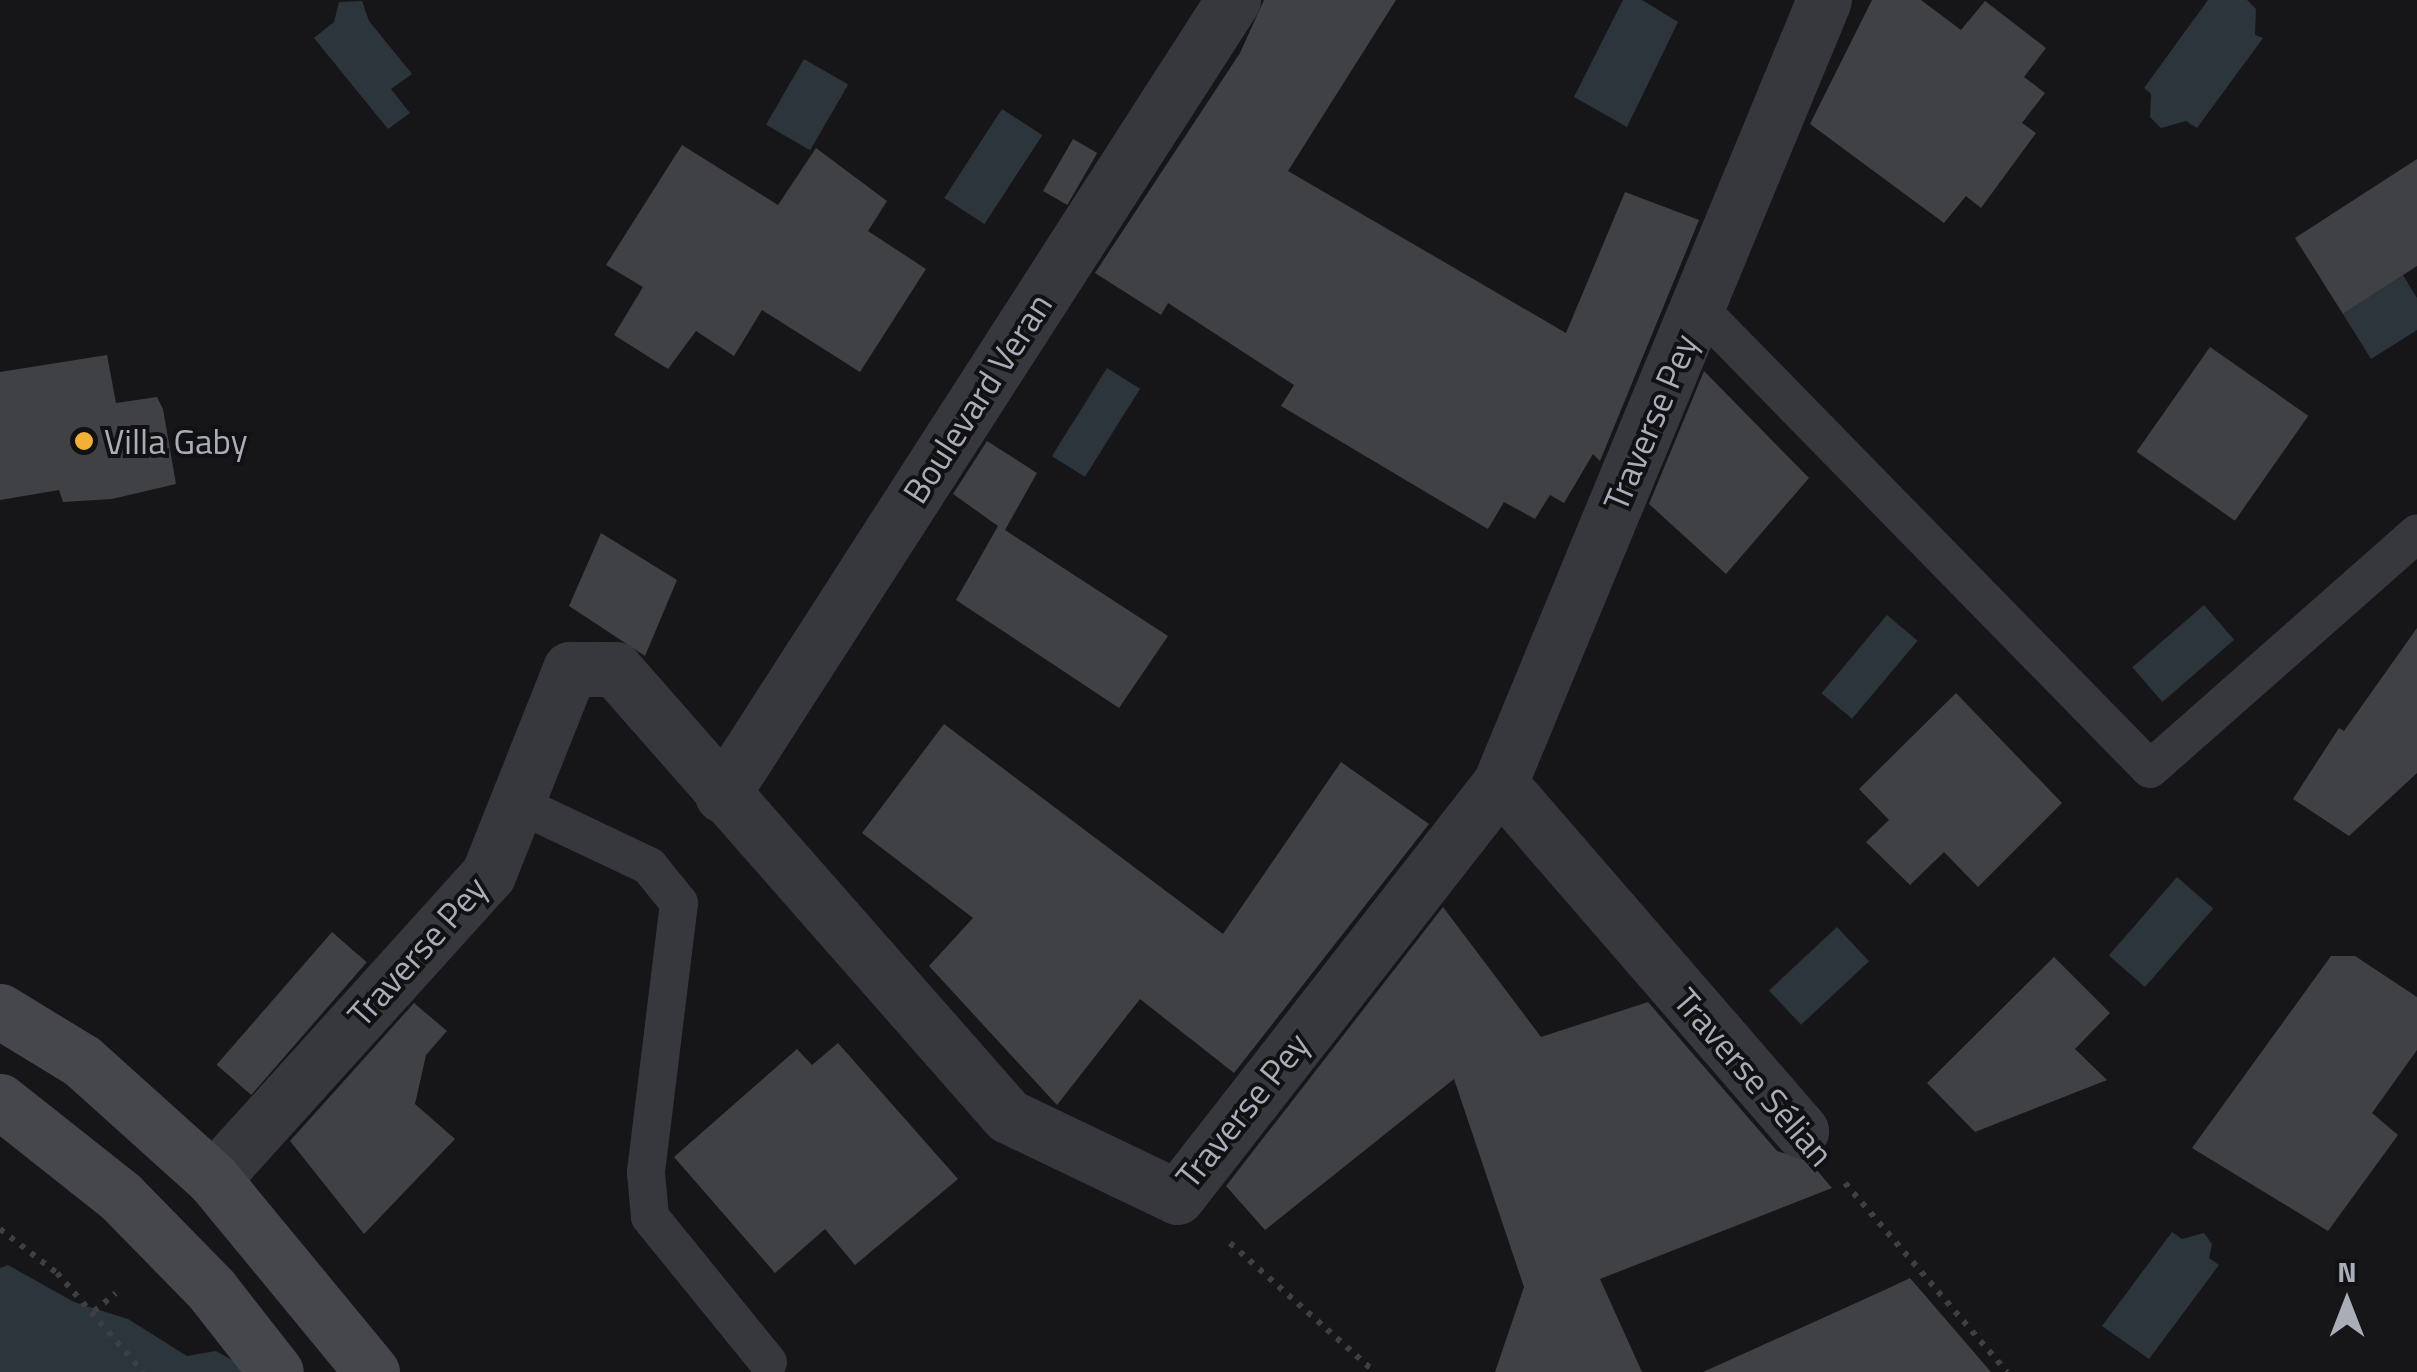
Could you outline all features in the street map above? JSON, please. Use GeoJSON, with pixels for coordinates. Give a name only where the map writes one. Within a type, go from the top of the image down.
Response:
{"type":"FeatureCollection","features":[{"type":"Feature","properties":{"kind":"main road"},"geometry":{"type":"LineString","coordinates":[[0,1011],[82,1060],[213,1178],[372,1372]]}},
{"type":"Feature","properties":{"kind":"main road"},"geometry":{"type":"LineString","coordinates":[[0,1100],[121,1197],[211,1289],[276,1372]]}},
{"type":"Feature","properties":{"kind":"street","name":"Boulevard Veran"},"geometry":{"type":"LineString","coordinates":[[722,795],[1233,0]]}},
{"type":"Feature","properties":{"kind":"street","name":"Traverse Pey"},"geometry":{"type":"LineString","coordinates":[[213,1178],[488,875],[570,669],[615,669],[1008,1116],[1177,1197],[1500,783],[1824,0]]}},
{"type":"Feature","properties":{"kind":"street","name":"Traverse Sélian"},"geometry":{"type":"LineString","coordinates":[[1500,783],[1800,1131]]}},
{"type":"Feature","properties":{"kind":"lane"},"geometry":{"type":"LineString","coordinates":[[1698,307],[2150,769],[2417,534]]}},
{"type":"Feature","properties":{"kind":"lane"},"geometry":{"type":"LineString","coordinates":[[516,803],[649,866],[679,903],[646,1173],[650,1217],[768,1362]]}},
{"type":"Feature","properties":{"kind":"path","name":"Traverse Sélian"},"geometry":{"type":"LineString","coordinates":[[1800,1131],[2007,1372]]}},
{"type":"Feature","properties":{"kind":"path"},"geometry":{"type":"LineString","coordinates":[[1177,1197],[1375,1372]]}},
{"type":"Feature","properties":{"kind":"path"},"geometry":{"type":"LineString","coordinates":[[0,1228],[94,1311],[143,1372]]}},
{"type":"Feature","properties":{"kind":"path"},"geometry":{"type":"LineString","coordinates":[[94,1311],[119,1290]]}},
{"type":"Feature","properties":{"kind":"shaded area"},"geometry":{"type":"Polygon","coordinates":[[[1623,0],[1642,0],[1678,22],[1627,127],[1574,97],[1623,0]]]}},
{"type":"Feature","properties":{"kind":"shaded area"},"geometry":{"type":"Polygon","coordinates":[[[2208,0],[2247,0],[2256,9],[2255,35],[2263,38],[2197,128],[2186,121],[2161,128],[2150,117],[2151,94],[2144,88],[2208,0]]]}},
{"type":"Feature","properties":{"kind":"shaded area"},"geometry":{"type":"Polygon","coordinates":[[[362,1],[369,21],[412,74],[391,89],[410,113],[388,129],[314,38],[334,22],[339,2],[362,1]]]}},
{"type":"Feature","properties":{"kind":"shaded area"},"geometry":{"type":"Polygon","coordinates":[[[804,59],[848,84],[810,150],[766,125],[804,59]]]}},
{"type":"Feature","properties":{"kind":"shaded area"},"geometry":{"type":"Polygon","coordinates":[[[1002,109],[1042,135],[985,224],[944,198],[1002,109]]]}},
{"type":"Feature","properties":{"kind":"shaded area"},"geometry":{"type":"Polygon","coordinates":[[[2403,275],[2417,298],[2417,330],[2371,359],[2343,314],[2403,275]]]}},
{"type":"Feature","properties":{"kind":"shaded area"},"geometry":{"type":"Polygon","coordinates":[[[1107,368],[1140,389],[1085,477],[1052,456],[1107,368]]]}},
{"type":"Feature","properties":{"kind":"shaded area"},"geometry":{"type":"Polygon","coordinates":[[[2204,605],[2234,640],[2162,702],[2132,667],[2204,605]]]}},
{"type":"Feature","properties":{"kind":"shaded area"},"geometry":{"type":"Polygon","coordinates":[[[1887,615],[1918,641],[1852,719],[1821,693],[1887,615]]]}},
{"type":"Feature","properties":{"kind":"shaded area"},"geometry":{"type":"Polygon","coordinates":[[[2177,877],[2213,908],[2145,987],[2109,955],[2177,877]]]}},
{"type":"Feature","properties":{"kind":"shaded area"},"geometry":{"type":"Polygon","coordinates":[[[1837,927],[1869,961],[1801,1025],[1769,990],[1837,927]]]}},
{"type":"Feature","properties":{"kind":"shaded area"},"geometry":{"type":"Polygon","coordinates":[[[2172,1232],[2182,1239],[2204,1233],[2212,1244],[2209,1258],[2219,1265],[2149,1359],[2102,1326],[2172,1232]]]}},
{"type":"Feature","properties":{"kind":"shaded area"},"geometry":{"type":"Polygon","coordinates":[[[8,1265],[74,1302],[128,1319],[187,1356],[216,1351],[253,1372],[0,1372],[0,1268],[8,1265]]]}},
{"type":"Feature","properties":{"kind":"building"},"geometry":{"type":"Polygon","coordinates":[[[1264,0],[1396,0],[1288,171],[1566,333],[1625,192],[1699,220],[1600,461],[1593,454],[1564,503],[1550,495],[1535,519],[1504,502],[1488,529],[1281,406],[1294,385],[1168,303],[1161,315],[1095,273],[1240,53],[1264,0]]]}},
{"type":"Feature","properties":{"kind":"building"},"geometry":{"type":"Polygon","coordinates":[[[1872,0],[1921,0],[1961,30],[1985,1],[2046,48],[2024,77],[2045,93],[2022,123],[2036,133],[1981,208],[1966,196],[1944,223],[1810,124],[1872,0]]]}},
{"type":"Feature","properties":{"kind":"building"},"geometry":{"type":"Polygon","coordinates":[[[1073,139],[1097,153],[1067,205],[1043,191],[1073,139]]]}},
{"type":"Feature","properties":{"kind":"building"},"geometry":{"type":"Polygon","coordinates":[[[682,145],[778,205],[816,148],[887,201],[868,231],[926,269],[860,372],[762,310],[734,356],[696,331],[668,369],[614,335],[643,287],[606,265],[682,145]]]}},
{"type":"Feature","properties":{"kind":"building"},"geometry":{"type":"Polygon","coordinates":[[[2417,159],[2417,266],[2343,314],[2295,238],[2417,159]]]}},
{"type":"Feature","properties":{"kind":"building"},"geometry":{"type":"Polygon","coordinates":[[[2210,347],[2308,416],[2235,521],[2137,452],[2210,347]]]}},
{"type":"Feature","properties":{"kind":"building","name":"Villa Gaby"},"geometry":{"type":"Polygon","coordinates":[[[107,355],[116,403],[157,397],[163,409],[176,484],[112,499],[63,502],[59,490],[0,500],[0,372],[107,355]]]}},
{"type":"Feature","properties":{"kind":"building"},"geometry":{"type":"Polygon","coordinates":[[[1704,371],[1809,478],[1726,574],[1649,504],[1704,371]]]}},
{"type":"Feature","properties":{"kind":"building"},"geometry":{"type":"Polygon","coordinates":[[[987,441],[1037,473],[1005,530],[1168,636],[1119,708],[956,600],[998,526],[953,494],[987,441]]]}},
{"type":"Feature","properties":{"kind":"building"},"geometry":{"type":"Polygon","coordinates":[[[601,533],[677,580],[645,656],[569,606],[601,533]]]}},
{"type":"Feature","properties":{"kind":"building"},"geometry":{"type":"Polygon","coordinates":[[[2417,628],[2417,773],[2349,836],[2293,799],[2339,728],[2344,731],[2417,628]]]}},
{"type":"Feature","properties":{"kind":"building"},"geometry":{"type":"Polygon","coordinates":[[[1956,693],[2062,803],[1978,887],[1944,852],[1910,885],[1866,842],[1889,820],[1859,789],[1956,693]]]}},
{"type":"Feature","properties":{"kind":"building"},"geometry":{"type":"Polygon","coordinates":[[[944,724],[1223,934],[1341,762],[1429,824],[1234,1073],[1140,999],[1057,1105],[929,966],[973,918],[862,833],[944,724]]]}},
{"type":"Feature","properties":{"kind":"building"},"geometry":{"type":"Polygon","coordinates":[[[1443,907],[1541,1037],[1648,1002],[1777,1151],[1809,1161],[1832,1188],[1600,1279],[1642,1372],[1495,1372],[1524,1287],[1454,1079],[1265,1230],[1226,1186],[1443,907]]]}},
{"type":"Feature","properties":{"kind":"building"},"geometry":{"type":"Polygon","coordinates":[[[332,932],[367,962],[251,1095],[217,1065],[332,932]]]}},
{"type":"Feature","properties":{"kind":"building"},"geometry":{"type":"Polygon","coordinates":[[[2331,956],[2355,956],[2417,997],[2417,1050],[2372,1113],[2398,1135],[2328,1231],[2192,1148],[2331,956]]]}},
{"type":"Feature","properties":{"kind":"building"},"geometry":{"type":"Polygon","coordinates":[[[2054,957],[2110,1013],[2075,1049],[2107,1080],[1975,1132],[1927,1083],[2054,957]]]}},
{"type":"Feature","properties":{"kind":"building"},"geometry":{"type":"Polygon","coordinates":[[[414,1003],[447,1031],[426,1055],[415,1104],[455,1139],[364,1234],[290,1141],[414,1003]]]}},
{"type":"Feature","properties":{"kind":"building"},"geometry":{"type":"Polygon","coordinates":[[[838,1043],[958,1179],[855,1265],[825,1229],[775,1273],[674,1157],[797,1049],[812,1065],[838,1043]]]}},
{"type":"Feature","properties":{"kind":"building"},"geometry":{"type":"Polygon","coordinates":[[[1910,1278],[1991,1372],[1703,1372],[1889,1288],[1910,1278]]]}},
{"type":"Feature","properties":{"kind":"place","name":"Villa Gaby"},"geometry":{"type":"Point","coordinates":[84,441]}}]}
